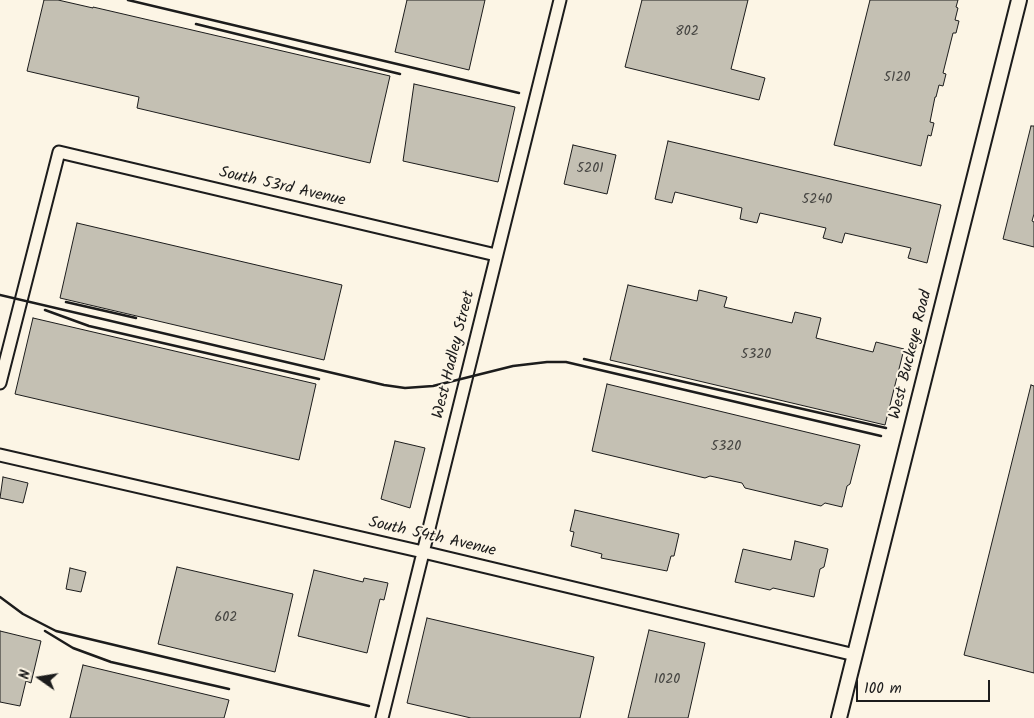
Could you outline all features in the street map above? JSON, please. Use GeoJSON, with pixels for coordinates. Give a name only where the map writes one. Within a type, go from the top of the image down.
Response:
{"type":"FeatureCollection","features":[{"type":"Feature","properties":{"kind":"main road","name":"West Buckeye Road"},"geometry":{"type":"LineString","coordinates":[[839,718],[1019,0]]}},
{"type":"Feature","properties":{"kind":"street","name":"West Hadley Street"},"geometry":{"type":"LineString","coordinates":[[382,718],[560,0]]}},
{"type":"Feature","properties":{"kind":"street","name":"South 53rd Avenue"},"geometry":{"type":"LineString","coordinates":[[0,383],[59,152],[496,255]]}},
{"type":"Feature","properties":{"kind":"street","name":"South 54th Avenue"},"geometry":{"type":"LineString","coordinates":[[0,454],[855,655]]}},
{"type":"Feature","properties":{"kind":"building"},"geometry":{"type":"Polygon","coordinates":[[[44,0],[58,0],[93,7],[390,76],[370,163],[137,108],[139,97],[27,71],[44,0]]]}},
{"type":"Feature","properties":{"kind":"building"},"geometry":{"type":"Polygon","coordinates":[[[407,0],[485,0],[469,70],[395,52],[407,0]]]}},
{"type":"Feature","properties":{"kind":"building"},"geometry":{"type":"Polygon","coordinates":[[[642,0],[748,0],[731,69],[765,78],[759,100],[625,67],[642,0]]]}},
{"type":"Feature","properties":{"kind":"building"},"geometry":{"type":"Polygon","coordinates":[[[870,0],[958,0],[955,20],[959,21],[956,33],[953,33],[943,73],[946,74],[943,86],[939,85],[935,97],[930,122],[934,123],[931,136],[928,135],[921,166],[834,145],[870,0]]]}},
{"type":"Feature","properties":{"kind":"building"},"geometry":{"type":"Polygon","coordinates":[[[414,84],[515,107],[498,182],[403,161],[414,84]]]}},
{"type":"Feature","properties":{"kind":"building"},"geometry":{"type":"Polygon","coordinates":[[[1031,126],[1034,126],[1034,214],[1032,221],[1034,222],[1034,247],[1003,239],[1031,126]]]}},
{"type":"Feature","properties":{"kind":"building"},"geometry":{"type":"Polygon","coordinates":[[[668,141],[941,205],[927,263],[908,258],[911,248],[845,233],[842,243],[823,238],[826,228],[760,213],[757,223],[740,219],[742,208],[675,192],[672,203],[655,199],[668,141]]]}},
{"type":"Feature","properties":{"kind":"building"},"geometry":{"type":"Polygon","coordinates":[[[573,145],[616,155],[607,194],[564,184],[573,145]]]}},
{"type":"Feature","properties":{"kind":"building"},"geometry":{"type":"Polygon","coordinates":[[[77,223],[342,285],[324,360],[60,298],[77,223]]]}},
{"type":"Feature","properties":{"kind":"building"},"geometry":{"type":"Polygon","coordinates":[[[628,285],[697,301],[699,290],[727,297],[724,307],[792,323],[795,312],[821,318],[816,338],[873,352],[876,342],[904,349],[885,425],[610,360],[628,285]]]}},
{"type":"Feature","properties":{"kind":"building"},"geometry":{"type":"Polygon","coordinates":[[[33,318],[316,384],[299,460],[15,394],[33,318]]]}},
{"type":"Feature","properties":{"kind":"building"},"geometry":{"type":"Polygon","coordinates":[[[607,384],[860,445],[842,507],[825,503],[821,506],[745,488],[742,483],[710,476],[705,478],[592,451],[607,384]]]}},
{"type":"Feature","properties":{"kind":"building"},"geometry":{"type":"Polygon","coordinates":[[[1031,385],[1034,386],[1034,673],[964,655],[1031,385]]]}},
{"type":"Feature","properties":{"kind":"building"},"geometry":{"type":"Polygon","coordinates":[[[395,441],[425,448],[410,508],[381,499],[395,441]]]}},
{"type":"Feature","properties":{"kind":"building"},"geometry":{"type":"Polygon","coordinates":[[[3,477],[28,483],[23,503],[0,498],[3,477]]]}},
{"type":"Feature","properties":{"kind":"building"},"geometry":{"type":"Polygon","coordinates":[[[575,510],[679,534],[674,556],[671,556],[667,571],[601,558],[602,554],[571,546],[574,532],[570,531],[575,510]]]}},
{"type":"Feature","properties":{"kind":"building"},"geometry":{"type":"Polygon","coordinates":[[[795,541],[828,549],[824,567],[820,569],[814,597],[735,582],[743,549],[791,560],[795,541]]]}},
{"type":"Feature","properties":{"kind":"building"},"geometry":{"type":"Polygon","coordinates":[[[177,567],[293,594],[275,672],[158,644],[177,567]]]}},
{"type":"Feature","properties":{"kind":"building"},"geometry":{"type":"Polygon","coordinates":[[[70,568],[86,572],[81,592],[66,589],[70,568]]]}},
{"type":"Feature","properties":{"kind":"building"},"geometry":{"type":"Polygon","coordinates":[[[314,570],[363,582],[364,578],[388,583],[384,600],[380,599],[367,653],[298,636],[314,570]]]}},
{"type":"Feature","properties":{"kind":"building"},"geometry":{"type":"Polygon","coordinates":[[[427,618],[594,657],[580,718],[471,718],[407,703],[427,618]]]}},
{"type":"Feature","properties":{"kind":"building"},"geometry":{"type":"Polygon","coordinates":[[[649,630],[705,643],[688,718],[628,718],[649,630]]]}},
{"type":"Feature","properties":{"kind":"building"},"geometry":{"type":"Polygon","coordinates":[[[0,631],[41,641],[31,683],[26,681],[20,706],[0,702],[0,631]]]}},
{"type":"Feature","properties":{"kind":"building"},"geometry":{"type":"Polygon","coordinates":[[[83,665],[229,700],[224,718],[70,718],[83,665]]]}},
{"type":"Feature","properties":{"kind":"railway"},"geometry":{"type":"LineString","coordinates":[[128,0],[519,93]]}},
{"type":"Feature","properties":{"kind":"railway"},"geometry":{"type":"LineString","coordinates":[[196,24],[400,74]]}},
{"type":"Feature","properties":{"kind":"railway"},"geometry":{"type":"LineString","coordinates":[[0,295],[384,385],[405,388],[433,386],[513,366],[566,362],[881,436]]}},
{"type":"Feature","properties":{"kind":"railway"},"geometry":{"type":"LineString","coordinates":[[66,302],[136,318]]}},
{"type":"Feature","properties":{"kind":"railway"},"geometry":{"type":"LineString","coordinates":[[45,310],[89,326],[319,379]]}},
{"type":"Feature","properties":{"kind":"railway"},"geometry":{"type":"LineString","coordinates":[[584,359],[886,428]]}},
{"type":"Feature","properties":{"kind":"railway"},"geometry":{"type":"LineString","coordinates":[[0,597],[23,614],[56,631],[369,706]]}},
{"type":"Feature","properties":{"kind":"railway"},"geometry":{"type":"LineString","coordinates":[[45,631],[73,648],[111,662],[229,689]]}}]}
